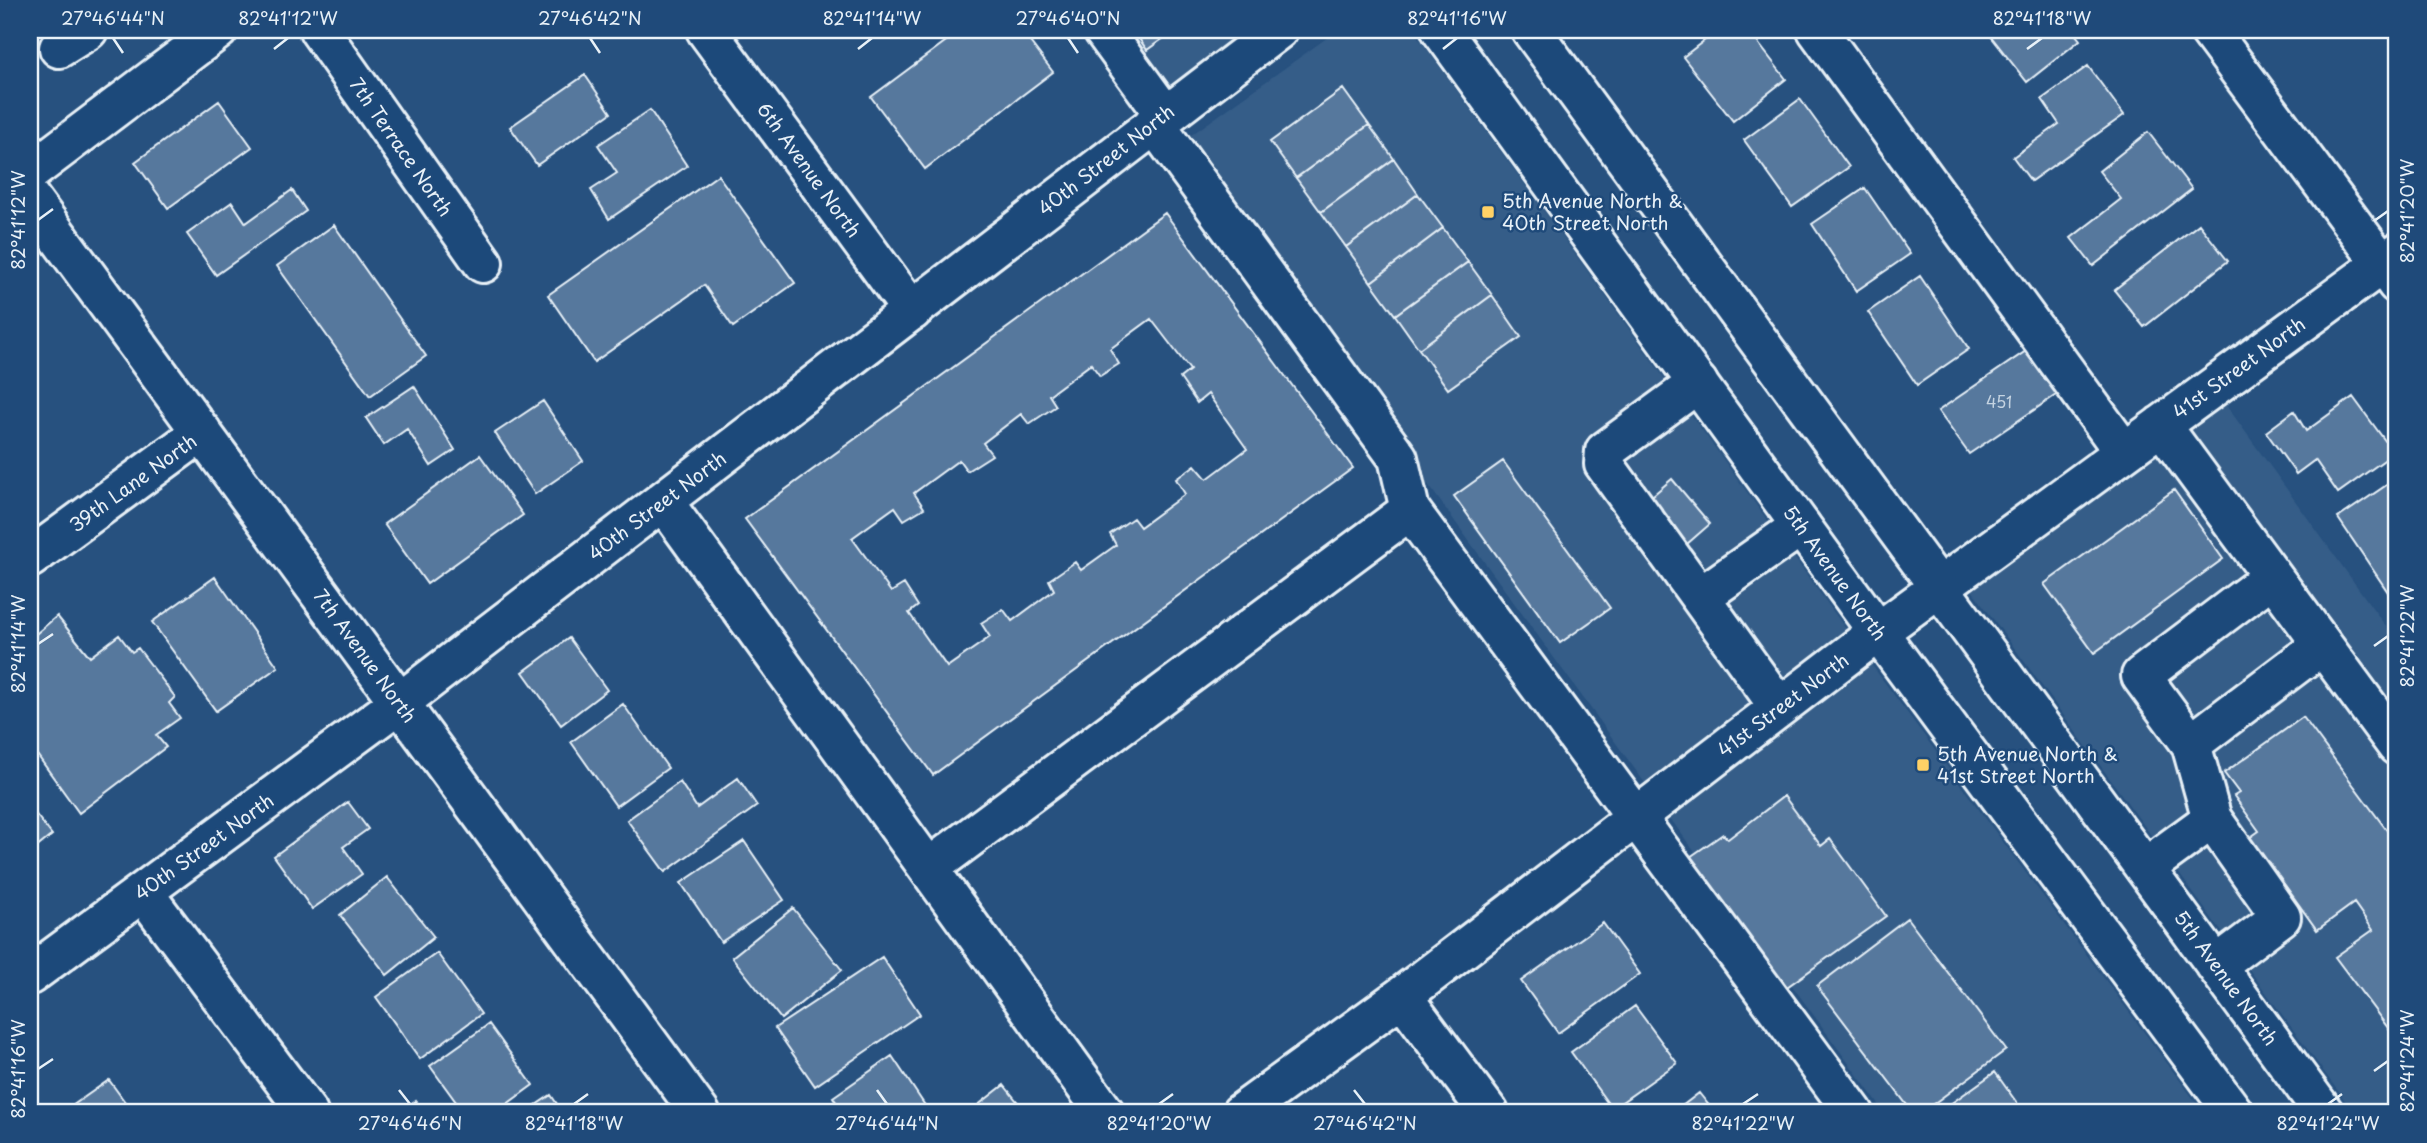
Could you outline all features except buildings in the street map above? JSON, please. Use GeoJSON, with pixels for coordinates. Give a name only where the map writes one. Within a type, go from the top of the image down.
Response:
{"type":"FeatureCollection","features":[{"type":"Feature","properties":{"kind":"street"},"geometry":{"type":"LineString","coordinates":[[30,172],[218,30]]}},
{"type":"Feature","properties":{"kind":"street","name":"7th Terrace North"},"geometry":{"type":"LineString","coordinates":[[319,30],[483,263]]}},
{"type":"Feature","properties":{"kind":"street","name":"6th Avenue North"},"geometry":{"type":"LineString","coordinates":[[706,30],[912,311]]}},
{"type":"Feature","properties":{"kind":"street"},"geometry":{"type":"LineString","coordinates":[[1103,30],[1159,119],[1398,458],[1410,510],[1854,1113]]}},
{"type":"Feature","properties":{"kind":"street","name":"40th Street North"},"geometry":{"type":"LineString","coordinates":[[30,975],[399,703],[1278,30]]}},
{"type":"Feature","properties":{"kind":"street","name":"5th Avenue North"},"geometry":{"type":"LineString","coordinates":[[1441,30],[1878,632],[2234,1113]]}},
{"type":"Feature","properties":{"kind":"street","name":"5th Avenue North"},"geometry":{"type":"LineString","coordinates":[[1531,30],[2324,1113]]}},
{"type":"Feature","properties":{"kind":"street"},"geometry":{"type":"LineString","coordinates":[[1817,30],[2124,452]]}},
{"type":"Feature","properties":{"kind":"street"},"geometry":{"type":"LineString","coordinates":[[2209,30],[2392,267]]}},
{"type":"Feature","properties":{"kind":"street","name":"7th Avenue North"},"geometry":{"type":"LineString","coordinates":[[30,198],[700,1113]]}},
{"type":"Feature","properties":{"kind":"street","name":"41st Street North"},"geometry":{"type":"LineString","coordinates":[[1241,1113],[1402,996],[1878,632],[2161,425],[2392,267]]}},
{"type":"Feature","properties":{"kind":"street"},"geometry":{"type":"LineString","coordinates":[[1698,383],[1605,451],[1604,464],[1779,707]]}},
{"type":"Feature","properties":{"kind":"street"},"geometry":{"type":"LineString","coordinates":[[2161,425],[2397,746]]}},
{"type":"Feature","properties":{"kind":"street","name":"39th Lane North"},"geometry":{"type":"LineString","coordinates":[[30,558],[202,432]]}},
{"type":"Feature","properties":{"kind":"street"},"geometry":{"type":"LineString","coordinates":[[663,501],[1105,1113]]}},
{"type":"Feature","properties":{"kind":"street"},"geometry":{"type":"LineString","coordinates":[[929,868],[1410,510]]}},
{"type":"Feature","properties":{"kind":"street"},"geometry":{"type":"LineString","coordinates":[[1700,597],[1801,526]]}},
{"type":"Feature","properties":{"kind":"street"},"geometry":{"type":"LineString","coordinates":[[2217,965],[2281,917],[2212,819],[2191,744],[2141,676],[2272,577]]}},
{"type":"Feature","properties":{"kind":"street"},"geometry":{"type":"LineString","coordinates":[[2191,744],[2322,645]]}},
{"type":"Feature","properties":{"kind":"street"},"geometry":{"type":"LineString","coordinates":[[2145,868],[2212,819]]}},
{"type":"Feature","properties":{"kind":"street"},"geometry":{"type":"LineString","coordinates":[[143,892],[308,1113]]}},
{"type":"Feature","properties":{"kind":"street"},"geometry":{"type":"LineString","coordinates":[[1402,996],[1489,1113]]}},
{"type":"Feature","properties":{"kind":"shaded area"},"geometry":{"type":"Polygon","coordinates":[[[1098,30],[1264,30],[1155,108],[1098,30]]]}},
{"type":"Feature","properties":{"kind":"shaded area"},"geometry":{"type":"Polygon","coordinates":[[[1338,30],[1413,30],[1846,629],[1645,783],[1180,143],[1338,30]]]}},
{"type":"Feature","properties":{"kind":"shaded area"},"geometry":{"type":"Polygon","coordinates":[[[2226,405],[2397,642],[2397,1113],[2354,1113],[1972,590],[2226,405]]]}},
{"type":"Feature","properties":{"kind":"shaded area"},"geometry":{"type":"Polygon","coordinates":[[[1871,664],[2204,1113],[1885,1113],[1670,818],[1871,664]]]}},
{"type":"Feature","properties":{"kind":"place","name":"5th Avenue North & 40th Street North"},"geometry":{"type":"Point","coordinates":[1488,212]}},
{"type":"Feature","properties":{"kind":"place","name":"5th Avenue North & 41st Street North"},"geometry":{"type":"Point","coordinates":[1923,765]}}]}
